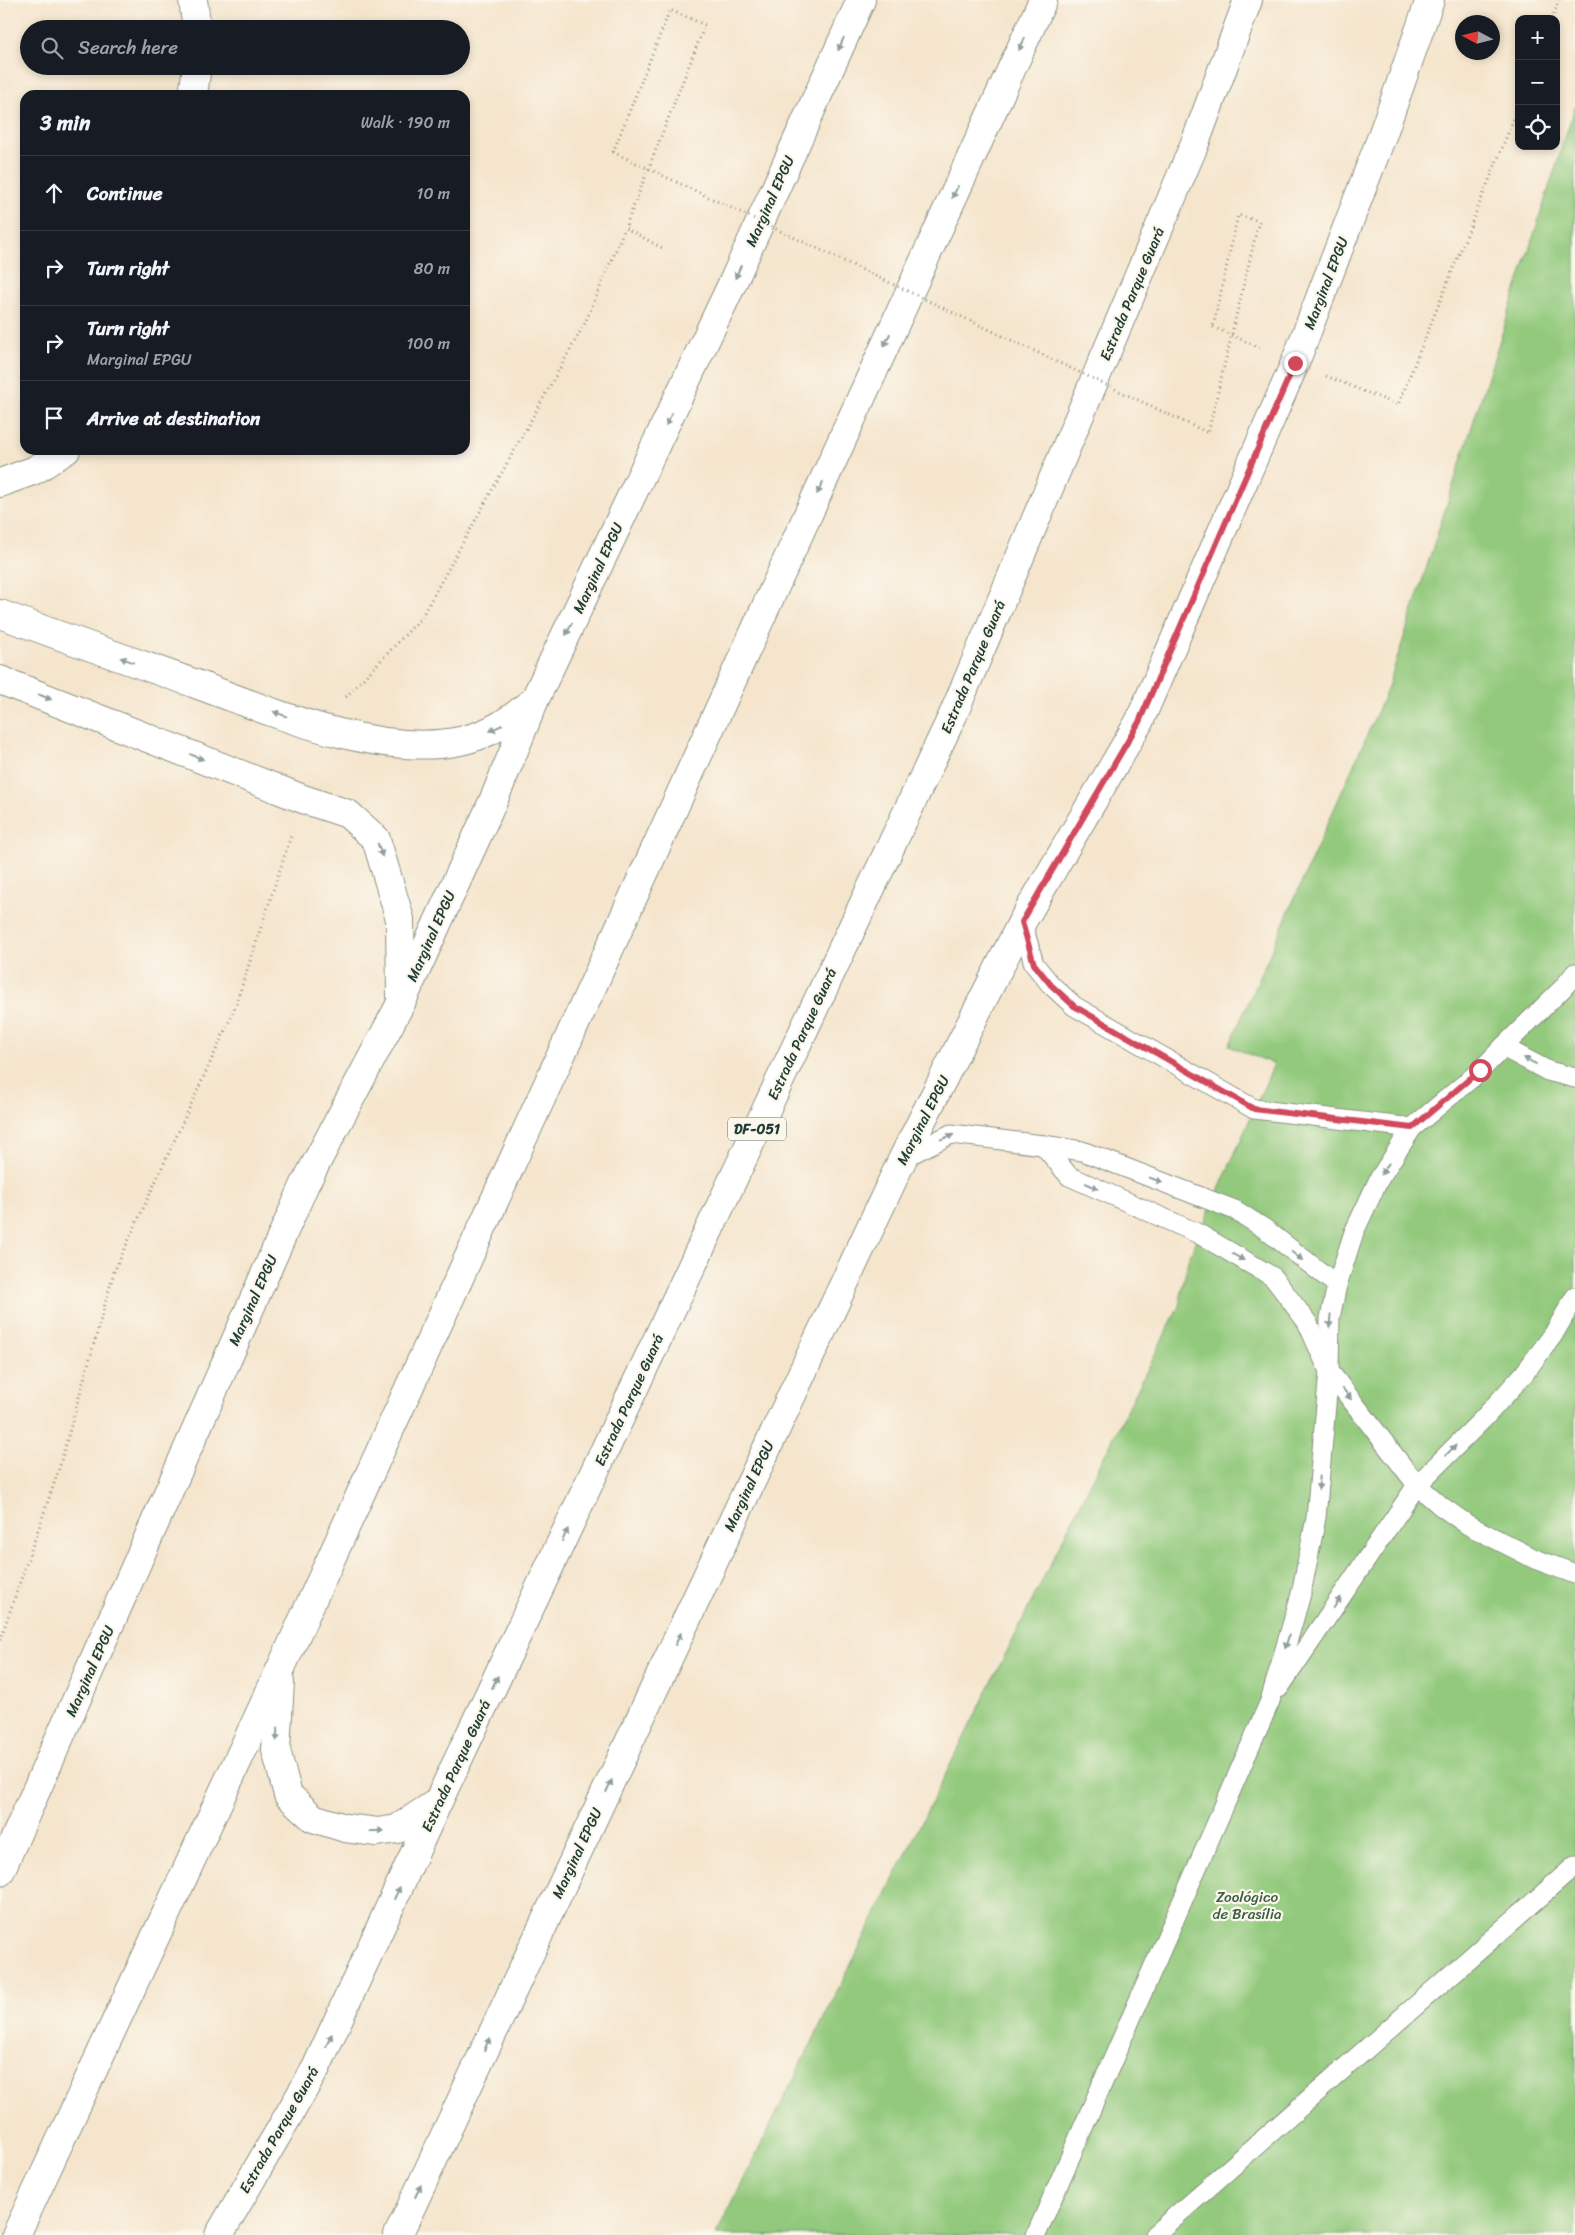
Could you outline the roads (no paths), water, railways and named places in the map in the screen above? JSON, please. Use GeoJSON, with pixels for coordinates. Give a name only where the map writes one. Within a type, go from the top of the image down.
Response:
{"type":"FeatureCollection","features":[{"type":"Feature","properties":{"kind":"main road"},"geometry":{"type":"LineString","coordinates":[[193,0],[196,20]]}},
{"type":"Feature","properties":{"kind":"main road","name":"Marginal EPGU"},"geometry":{"type":"LineString","coordinates":[[0,1872],[305,1184],[401,1003],[494,799],[535,699],[733,282],[861,0]]}},
{"type":"Feature","properties":{"kind":"main road"},"geometry":{"type":"LineString","coordinates":[[16,2235],[281,1668],[1043,0]]}},
{"type":"Feature","properties":{"kind":"main road","name":"Estrada Parque Guará"},"geometry":{"type":"LineString","coordinates":[[219,2235],[316,2068],[438,1802],[953,715],[1192,152],[1248,0]]}},
{"type":"Feature","properties":{"kind":"main road","name":"Marginal EPGU"},"geometry":{"type":"LineString","coordinates":[[398,2235],[903,1158],[1022,922],[1139,722],[1295,363],[1382,136],[1430,0]]}},
{"type":"Feature","properties":{"kind":"main road"},"geometry":{"type":"LineString","coordinates":[[194,90],[196,75]]}},
{"type":"Feature","properties":{"kind":"main road"},"geometry":{"type":"LineString","coordinates":[[0,483],[35,470],[58,455]]}},
{"type":"Feature","properties":{"kind":"main road"},"geometry":{"type":"LineString","coordinates":[[0,614],[326,731],[397,743],[458,741],[486,733],[507,723],[535,699]]}},
{"type":"Feature","properties":{"kind":"main road"},"geometry":{"type":"LineString","coordinates":[[0,680],[304,799],[348,814],[376,839],[400,919],[401,1003]]}},
{"type":"Feature","properties":{"kind":"main road"},"geometry":{"type":"LineString","coordinates":[[281,1668],[276,1750],[288,1794],[313,1818],[345,1828],[377,1832],[397,1829],[438,1802]]}},
{"type":"Feature","properties":{"kind":"lane"},"geometry":{"type":"LineString","coordinates":[[1022,922],[1034,964],[1051,985],[1074,1006],[1254,1109],[1412,1128]]}},
{"type":"Feature","properties":{"kind":"lane"},"geometry":{"type":"LineString","coordinates":[[1036,2235],[1270,1701],[1301,1594],[1316,1518],[1329,1371],[1330,1318],[1337,1285],[1354,1232],[1379,1179],[1412,1128],[1480,1070],[1563,988],[1575,973]]}},
{"type":"Feature","properties":{"kind":"lane"},"geometry":{"type":"LineString","coordinates":[[1503,1047],[1548,1070],[1575,1078]]}},
{"type":"Feature","properties":{"kind":"lane"},"geometry":{"type":"LineString","coordinates":[[903,1158],[951,1134],[1082,1151],[1235,1210],[1265,1229],[1337,1285]]}},
{"type":"Feature","properties":{"kind":"lane"},"geometry":{"type":"LineString","coordinates":[[1043,1145],[1069,1176],[1199,1234],[1273,1277],[1307,1322],[1329,1371],[1417,1485],[1441,1506],[1468,1525],[1535,1559],[1575,1574]]}},
{"type":"Feature","properties":{"kind":"lane"},"geometry":{"type":"LineString","coordinates":[[1270,1701],[1417,1485],[1483,1419],[1523,1375],[1553,1335],[1575,1297]]}},
{"type":"Feature","properties":{"kind":"lane"},"geometry":{"type":"LineString","coordinates":[[1154,2235],[1575,1866]]}},
{"type":"Feature","properties":{"kind":"park label","name":"Zoológico de Brasília"},"geometry":{"type":"Point","coordinates":[1247,1906]}}]}
